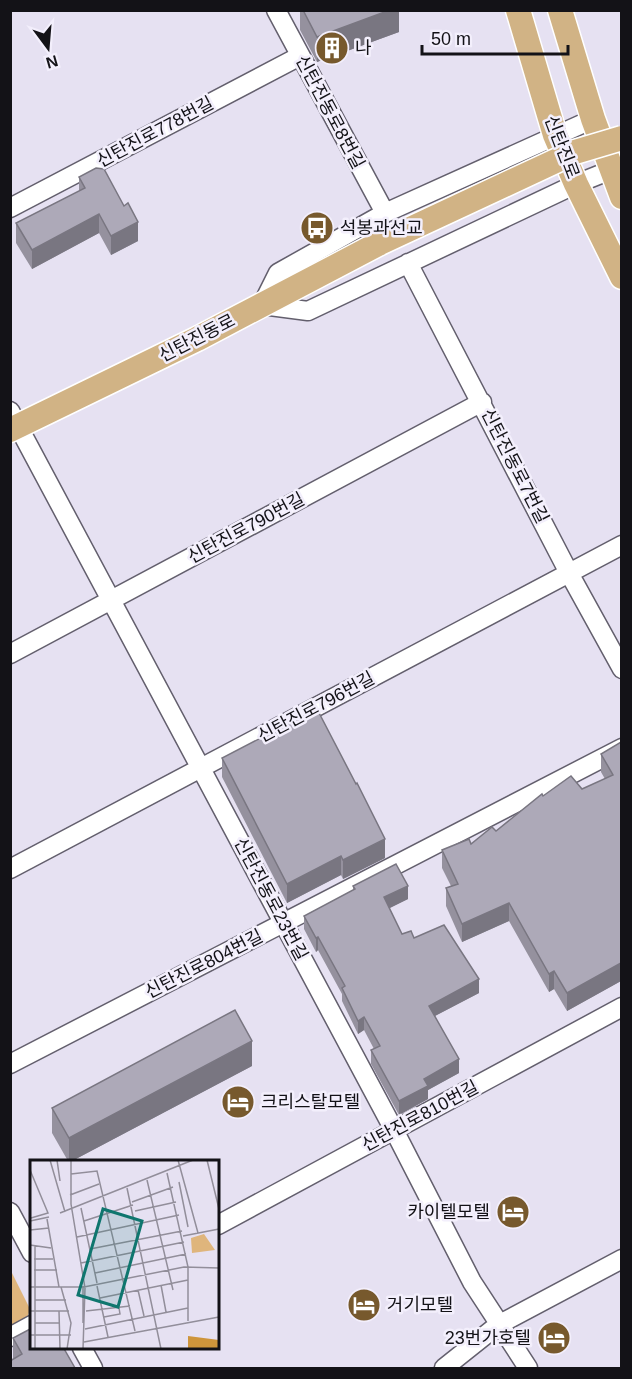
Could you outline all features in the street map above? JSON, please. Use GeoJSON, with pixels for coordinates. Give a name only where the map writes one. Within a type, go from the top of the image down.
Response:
{"type":"FeatureCollection","features":[{"type":"Feature","properties":{"kind":"main road","name":"신탄진로"},"geometry":{"type":"LineString","coordinates":[[518,10],[555,135],[621,277]]}},
{"type":"Feature","properties":{"kind":"main road"},"geometry":{"type":"LineString","coordinates":[[560,10],[593,119],[621,197]]}},
{"type":"Feature","properties":{"kind":"main road","name":"신탄진동로"},"geometry":{"type":"LineString","coordinates":[[13,422],[197,339],[380,243],[575,152],[621,138]]}},
{"type":"Feature","properties":{"kind":"street","name":"신탄진동로8번길"},"geometry":{"type":"LineString","coordinates":[[276,10],[385,213]]}},
{"type":"Feature","properties":{"kind":"street","name":"신탄진로778번길"},"geometry":{"type":"LineString","coordinates":[[10,208],[300,56]]}},
{"type":"Feature","properties":{"kind":"street"},"geometry":{"type":"LineString","coordinates":[[593,119],[385,213],[278,273],[262,305],[308,311],[576,184],[611,170]]}},
{"type":"Feature","properties":{"kind":"street","name":"신탄진동로7번길"},"geometry":{"type":"LineString","coordinates":[[408,263],[621,669]]}},
{"type":"Feature","properties":{"kind":"street","name":"신탄진로790번길"},"geometry":{"type":"LineString","coordinates":[[10,654],[482,402]]}},
{"type":"Feature","properties":{"kind":"street","name":"신탄진동로23번길"},"geometry":{"type":"LineString","coordinates":[[13,422],[201,767],[472,1282],[528,1368]]}},
{"type":"Feature","properties":{"kind":"street","name":"신탄진로796번길"},"geometry":{"type":"LineString","coordinates":[[10,869],[621,545]]}},
{"type":"Feature","properties":{"kind":"street","name":"신탄진로804번길"},"geometry":{"type":"LineString","coordinates":[[10,1065],[621,748]]}},
{"type":"Feature","properties":{"kind":"street","name":"신탄진로810번길"},"geometry":{"type":"LineString","coordinates":[[219,1224],[621,1007]]}},
{"type":"Feature","properties":{"kind":"street"},"geometry":{"type":"LineString","coordinates":[[10,1212],[30,1249]]}},
{"type":"Feature","properties":{"kind":"street"},"geometry":{"type":"LineString","coordinates":[[444,1368],[498,1325],[621,1259]]}},
{"type":"Feature","properties":{"kind":"street"},"geometry":{"type":"LineString","coordinates":[[10,1337],[30,1326]]}},
{"type":"Feature","properties":{"kind":"street"},"geometry":{"type":"LineString","coordinates":[[83,1349],[93,1368]]}},
{"type":"Feature","properties":{"kind":"shaded area"},"geometry":{"type":"Polygon","coordinates":[[[10,1269],[30,1309],[25,1325],[10,1333],[10,1269]]]}},
{"type":"Feature","properties":{"kind":"building"},"geometry":{"type":"Polygon","coordinates":[[[303,10],[390,10],[317,37],[303,10]]]}},
{"type":"Feature","properties":{"kind":"building"},"geometry":{"type":"Polygon","coordinates":[[[96,168],[104,169],[124,206],[128,203],[138,222],[111,236],[99,214],[32,250],[16,223],[85,188],[79,177],[96,168]]]}},
{"type":"Feature","properties":{"kind":"building"},"geometry":{"type":"Polygon","coordinates":[[[317,709],[385,839],[343,860],[341,856],[287,884],[222,758],[317,709]]]}},
{"type":"Feature","properties":{"kind":"building"},"geometry":{"type":"Polygon","coordinates":[[[621,742],[621,963],[567,993],[554,971],[549,974],[509,903],[462,924],[446,888],[458,884],[442,850],[469,839],[471,844],[492,827],[496,831],[542,794],[543,796],[571,776],[582,789],[613,775],[601,754],[621,742]]]}},
{"type":"Feature","properties":{"kind":"building"},"geometry":{"type":"Polygon","coordinates":[[[396,864],[408,886],[384,897],[402,934],[411,931],[414,938],[444,925],[479,979],[429,1006],[459,1059],[424,1079],[428,1086],[399,1101],[371,1050],[380,1046],[364,1017],[358,1021],[342,988],[345,986],[304,916],[355,889],[353,886],[396,864]]]}},
{"type":"Feature","properties":{"kind":"building"},"geometry":{"type":"Polygon","coordinates":[[[235,1010],[252,1041],[69,1138],[52,1108],[235,1010]]]}},
{"type":"Feature","properties":{"kind":"building"},"geometry":{"type":"Polygon","coordinates":[[[30,1329],[30,1349],[64,1349],[75,1368],[10,1368],[10,1361],[22,1354],[13,1338],[30,1329]]]}},
{"type":"Feature","properties":{"kind":"place","name":"나"},"geometry":{"type":"Point","coordinates":[332,48]}},
{"type":"Feature","properties":{"kind":"place","name":"석봉과선교"},"geometry":{"type":"Point","coordinates":[317,228]}},
{"type":"Feature","properties":{"kind":"place","name":"크리스탈모텔"},"geometry":{"type":"Point","coordinates":[238,1102]}},
{"type":"Feature","properties":{"kind":"place","name":"카이텔모텔"},"geometry":{"type":"Point","coordinates":[513,1212]}},
{"type":"Feature","properties":{"kind":"place","name":"거기모텔"},"geometry":{"type":"Point","coordinates":[364,1305]}},
{"type":"Feature","properties":{"kind":"place","name":"23번가호텔"},"geometry":{"type":"Point","coordinates":[554,1338]}}]}
